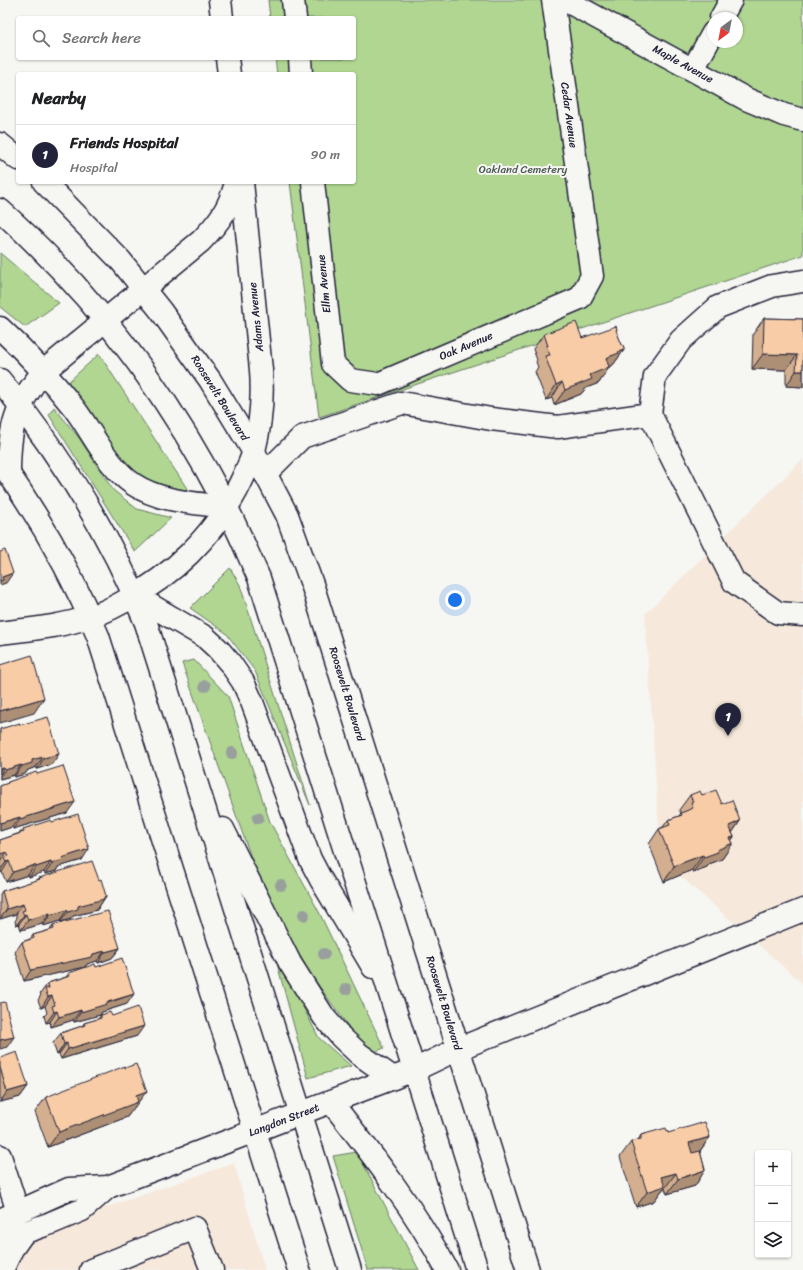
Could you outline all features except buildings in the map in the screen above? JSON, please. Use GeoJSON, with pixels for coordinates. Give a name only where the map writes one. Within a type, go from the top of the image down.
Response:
{"type":"FeatureCollection","features":[{"type":"Feature","properties":{"kind":"main road"},"geometry":{"type":"LineString","coordinates":[[220,0],[222,16]]}},
{"type":"Feature","properties":{"kind":"main road"},"geometry":{"type":"LineString","coordinates":[[293,0],[295,16]]}},
{"type":"Feature","properties":{"kind":"main road","name":"Cedar Avenue"},"geometry":{"type":"LineString","coordinates":[[553,0],[592,276],[580,298]]}},
{"type":"Feature","properties":{"kind":"main road","name":"Maple Avenue"},"geometry":{"type":"LineString","coordinates":[[565,0],[746,99],[784,115],[803,120]]}},
{"type":"Feature","properties":{"kind":"main road"},"geometry":{"type":"LineString","coordinates":[[724,12],[731,0]]}},
{"type":"Feature","properties":{"kind":"main road"},"geometry":{"type":"LineString","coordinates":[[693,69],[707,44]]}},
{"type":"Feature","properties":{"kind":"main road"},"geometry":{"type":"LineString","coordinates":[[227,60],[229,72]]}},
{"type":"Feature","properties":{"kind":"main road"},"geometry":{"type":"LineString","coordinates":[[300,60],[301,72]]}},
{"type":"Feature","properties":{"kind":"main road"},"geometry":{"type":"LineString","coordinates":[[0,144],[16,157]]}},
{"type":"Feature","properties":{"kind":"main road","name":"Roosevelt Boulevard"},"geometry":{"type":"LineString","coordinates":[[46,184],[121,261],[186,345],[210,380],[254,452],[287,515],[309,573],[528,1270]]}},
{"type":"Feature","properties":{"kind":"main road"},"geometry":{"type":"LineString","coordinates":[[235,184],[228,208],[217,225],[202,242],[44,371],[31,387],[20,405],[13,426],[5,468],[30,506],[69,572],[98,636],[299,1270]]}},
{"type":"Feature","properties":{"kind":"main road","name":"Adams Avenue"},"geometry":{"type":"LineString","coordinates":[[0,633],[48,627],[90,617],[135,596],[161,579],[186,558],[208,534],[227,507],[242,480],[254,452],[260,422],[262,391],[262,370],[242,184]]}},
{"type":"Feature","properties":{"kind":"main road","name":"Ellm Avenue"},"geometry":{"type":"LineString","coordinates":[[313,184],[333,364],[350,380]]}},
{"type":"Feature","properties":{"kind":"main road"},"geometry":{"type":"LineString","coordinates":[[0,210],[49,258],[105,321],[159,394],[203,464],[227,507],[259,578],[476,1270]]}},
{"type":"Feature","properties":{"kind":"main road"},"geometry":{"type":"LineString","coordinates":[[803,281],[772,286],[718,307],[680,340],[655,376],[650,414],[734,582],[778,614],[803,615]]}},
{"type":"Feature","properties":{"kind":"main road","name":"Oak Avenue"},"geometry":{"type":"LineString","coordinates":[[350,380],[378,384],[580,298]]}},
{"type":"Feature","properties":{"kind":"main road"},"geometry":{"type":"LineString","coordinates":[[0,328],[44,371],[74,409],[112,464],[133,484],[158,496],[227,507]]}},
{"type":"Feature","properties":{"kind":"main road"},"geometry":{"type":"LineString","coordinates":[[0,380],[46,440],[70,476],[111,546],[146,623],[350,1270]]}},
{"type":"Feature","properties":{"kind":"main road"},"geometry":{"type":"LineString","coordinates":[[265,474],[302,437],[402,403],[491,419],[558,427],[650,414]]}},
{"type":"Feature","properties":{"kind":"main road"},"geometry":{"type":"LineString","coordinates":[[135,596],[205,637],[230,663],[243,682],[252,702],[310,859],[391,997]]}},
{"type":"Feature","properties":{"kind":"main road"},"geometry":{"type":"LineString","coordinates":[[193,771],[290,963],[324,1017],[341,1037],[359,1054],[393,1078]]}},
{"type":"Feature","properties":{"kind":"main road","name":"Langdon Street"},"geometry":{"type":"LineString","coordinates":[[0,1241],[14,1221],[69,1189],[108,1187],[414,1070],[458,1049],[803,910]]}},
{"type":"Feature","properties":{"kind":"main road"},"geometry":{"type":"LineString","coordinates":[[331,1102],[363,1142],[397,1190],[447,1270]]}},
{"type":"Feature","properties":{"kind":"main road"},"geometry":{"type":"LineString","coordinates":[[0,1156],[14,1221],[12,1249],[2,1270]]}},
{"type":"Feature","properties":{"kind":"main road"},"geometry":{"type":"LineString","coordinates":[[91,1270],[195,1228],[212,1270]]}},
{"type":"Feature","properties":{"kind":"shaded area"},"geometry":{"type":"Polygon","coordinates":[[[803,459],[803,984],[661,859],[645,614],[803,459]]]}},
{"type":"Feature","properties":{"kind":"shaded area"},"geometry":{"type":"Polygon","coordinates":[[[234,1163],[265,1270],[0,1270],[0,1244],[234,1163]]]}},
{"type":"Feature","properties":{"kind":"green space","name":"Oakland Cemetery"},"geometry":{"type":"Polygon","coordinates":[[[268,0],[803,0],[803,255],[319,417],[290,184],[356,184],[356,72],[277,72],[275,60],[356,60],[356,16],[270,16],[268,0]]]}},
{"type":"Feature","properties":{"kind":"green space"},"geometry":{"type":"Polygon","coordinates":[[[0,253],[59,303],[25,327],[0,307],[0,253]]]}},
{"type":"Feature","properties":{"kind":"green space"},"geometry":{"type":"Polygon","coordinates":[[[99,354],[188,490],[151,486],[125,468],[66,384],[99,354]]]}},
{"type":"Feature","properties":{"kind":"green space"},"geometry":{"type":"Polygon","coordinates":[[[54,407],[79,438],[113,490],[137,509],[171,518],[135,552],[49,415],[54,407]]]}},
{"type":"Feature","properties":{"kind":"green space"},"geometry":{"type":"Polygon","coordinates":[[[230,568],[240,585],[310,805],[255,671],[226,633],[190,608],[230,568]]]}},
{"type":"Feature","properties":{"kind":"green space"},"geometry":{"type":"Polygon","coordinates":[[[194,660],[228,696],[270,822],[319,912],[384,1048],[373,1053],[362,1045],[308,971],[257,874],[182,663],[194,660]]]}},
{"type":"Feature","properties":{"kind":"green space"},"geometry":{"type":"Polygon","coordinates":[[[273,949],[319,1038],[351,1066],[308,1078],[273,949]]]}},
{"type":"Feature","properties":{"kind":"green space"},"geometry":{"type":"Polygon","coordinates":[[[357,1152],[419,1270],[368,1270],[333,1156],[357,1152]]]}},
{"type":"Feature","properties":{"kind":"place","name":"Friends Hospital"},"geometry":{"type":"Point","coordinates":[728,736]}}]}
